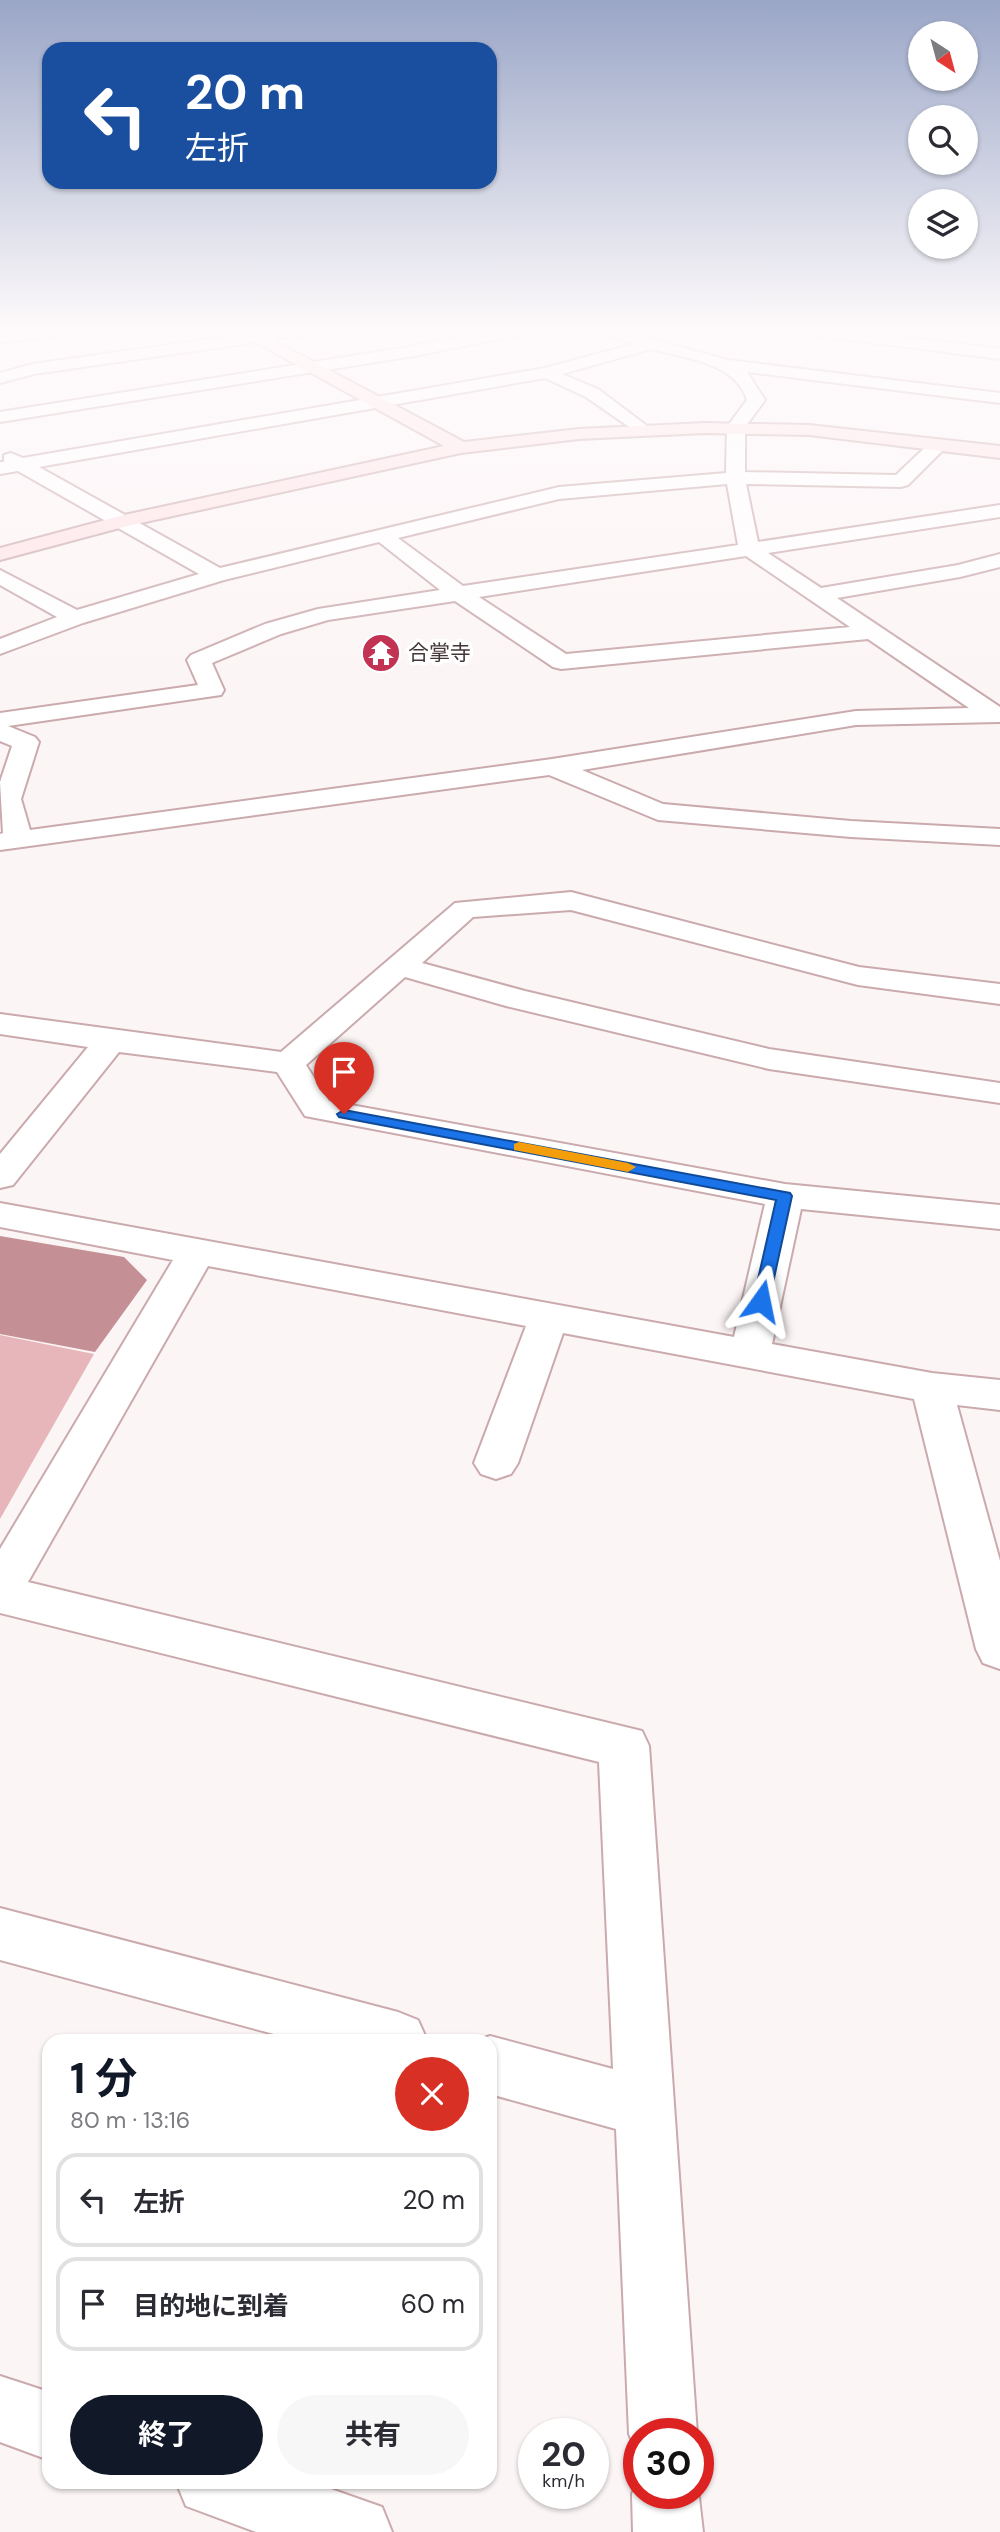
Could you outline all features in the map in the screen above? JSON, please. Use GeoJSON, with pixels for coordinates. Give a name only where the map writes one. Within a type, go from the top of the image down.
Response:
{"type":"FeatureCollection","features":[{"type":"Feature","properties":{"kind":"street"},"geometry":{"type":"LineString","coordinates":[[9,466],[115,447]]}},
{"type":"Feature","properties":{"kind":"street"},"geometry":{"type":"LineString","coordinates":[[0,554],[124,521],[469,447]]}},
{"type":"Feature","properties":{"kind":"street"},"geometry":{"type":"LineString","coordinates":[[736,447],[735,478],[749,549],[998,715]]}},
{"type":"Feature","properties":{"kind":"street"},"geometry":{"type":"LineString","coordinates":[[0,647],[75,618],[217,575],[559,493],[735,478],[901,481],[936,447]]}},
{"type":"Feature","properties":{"kind":"street"},"geometry":{"type":"LineString","coordinates":[[963,447],[1000,452]]}},
{"type":"Feature","properties":{"kind":"street"},"geometry":{"type":"LineString","coordinates":[[0,453],[9,466],[124,521],[217,575]]}},
{"type":"Feature","properties":{"kind":"street"},"geometry":{"type":"LineString","coordinates":[[0,720],[212,690],[200,660],[273,629],[326,614],[1000,511]]}},
{"type":"Feature","properties":{"kind":"street"},"geometry":{"type":"LineString","coordinates":[[382,536],[458,593],[561,662],[870,632]]}},
{"type":"Feature","properties":{"kind":"street"},"geometry":{"type":"LineString","coordinates":[[816,595],[960,571],[1000,561]]}},
{"type":"Feature","properties":{"kind":"street"},"geometry":{"type":"LineString","coordinates":[[0,576],[75,618]]}},
{"type":"Feature","properties":{"kind":"street"},"geometry":{"type":"LineString","coordinates":[[0,732],[26,742],[8,799],[10,841],[552,768],[856,718],[998,715]]}},
{"type":"Feature","properties":{"kind":"street"},"geometry":{"type":"LineString","coordinates":[[552,768],[658,812],[851,829],[1000,837]]}},
{"type":"Feature","properties":{"kind":"street"},"geometry":{"type":"LineString","coordinates":[[0,1024],[288,1063],[465,909],[571,901],[858,976],[1000,994]]}},
{"type":"Feature","properties":{"kind":"street"},"geometry":{"type":"LineString","coordinates":[[399,966],[517,999],[769,1059],[1000,1093]]}},
{"type":"Feature","properties":{"kind":"street"},"geometry":{"type":"LineString","coordinates":[[0,1177],[111,1041]]}},
{"type":"Feature","properties":{"kind":"street"},"geometry":{"type":"LineString","coordinates":[[288,1063],[317,1109],[785,1196],[1000,1217]]}},
{"type":"Feature","properties":{"kind":"street"},"geometry":{"type":"LineString","coordinates":[[750,1354],[785,1196]]}},
{"type":"Feature","properties":{"kind":"street"},"geometry":{"type":"LineString","coordinates":[[0,1216],[932,1388],[1000,1395]]}},
{"type":"Feature","properties":{"kind":"street"},"geometry":{"type":"LineString","coordinates":[[197,1252],[0,1591],[624,1746],[662,2418]]}},
{"type":"Feature","properties":{"kind":"street"},"geometry":{"type":"LineString","coordinates":[[496,1463],[549,1317]]}},
{"type":"Feature","properties":{"kind":"street"},"geometry":{"type":"LineString","coordinates":[[932,1388],[1000,1649]]}},
{"type":"Feature","properties":{"kind":"street"},"geometry":{"type":"LineString","coordinates":[[0,1934],[375,2034]]}},
{"type":"Feature","properties":{"kind":"street"},"geometry":{"type":"LineString","coordinates":[[497,2067],[644,2107]]}},
{"type":"Feature","properties":{"kind":"street"},"geometry":{"type":"LineString","coordinates":[[0,2409],[42,2424]]}},
{"type":"Feature","properties":{"kind":"street"},"geometry":{"type":"LineString","coordinates":[[231,2489],[357,2532]]}},
{"type":"Feature","properties":{"kind":"street"},"geometry":{"type":"LineString","coordinates":[[667,2509],[668,2532]]}},
{"type":"Feature","properties":{"kind":"shaded area"},"geometry":{"type":"Polygon","coordinates":[[[0,1236],[124,1257],[147,1280],[95,1352],[0,1334],[0,1236]]]}},
{"type":"Feature","properties":{"kind":"shaded area"},"geometry":{"type":"Polygon","coordinates":[[[0,1335],[94,1354],[0,1519],[0,1335]]]}},
{"type":"Feature","properties":{"kind":"slow traffic"},"geometry":{"type":"LineString","coordinates":[[519,1147],[628,1167]]}},
{"type":"Feature","properties":{"kind":"place","name":"合掌寺"},"geometry":{"type":"Point","coordinates":[381,653]}},
{"type":"Feature","properties":{"kind":"route"},"geometry":{"type":"LineString","coordinates":[[344,1114],[785,1196],[761,1301]]}}]}
